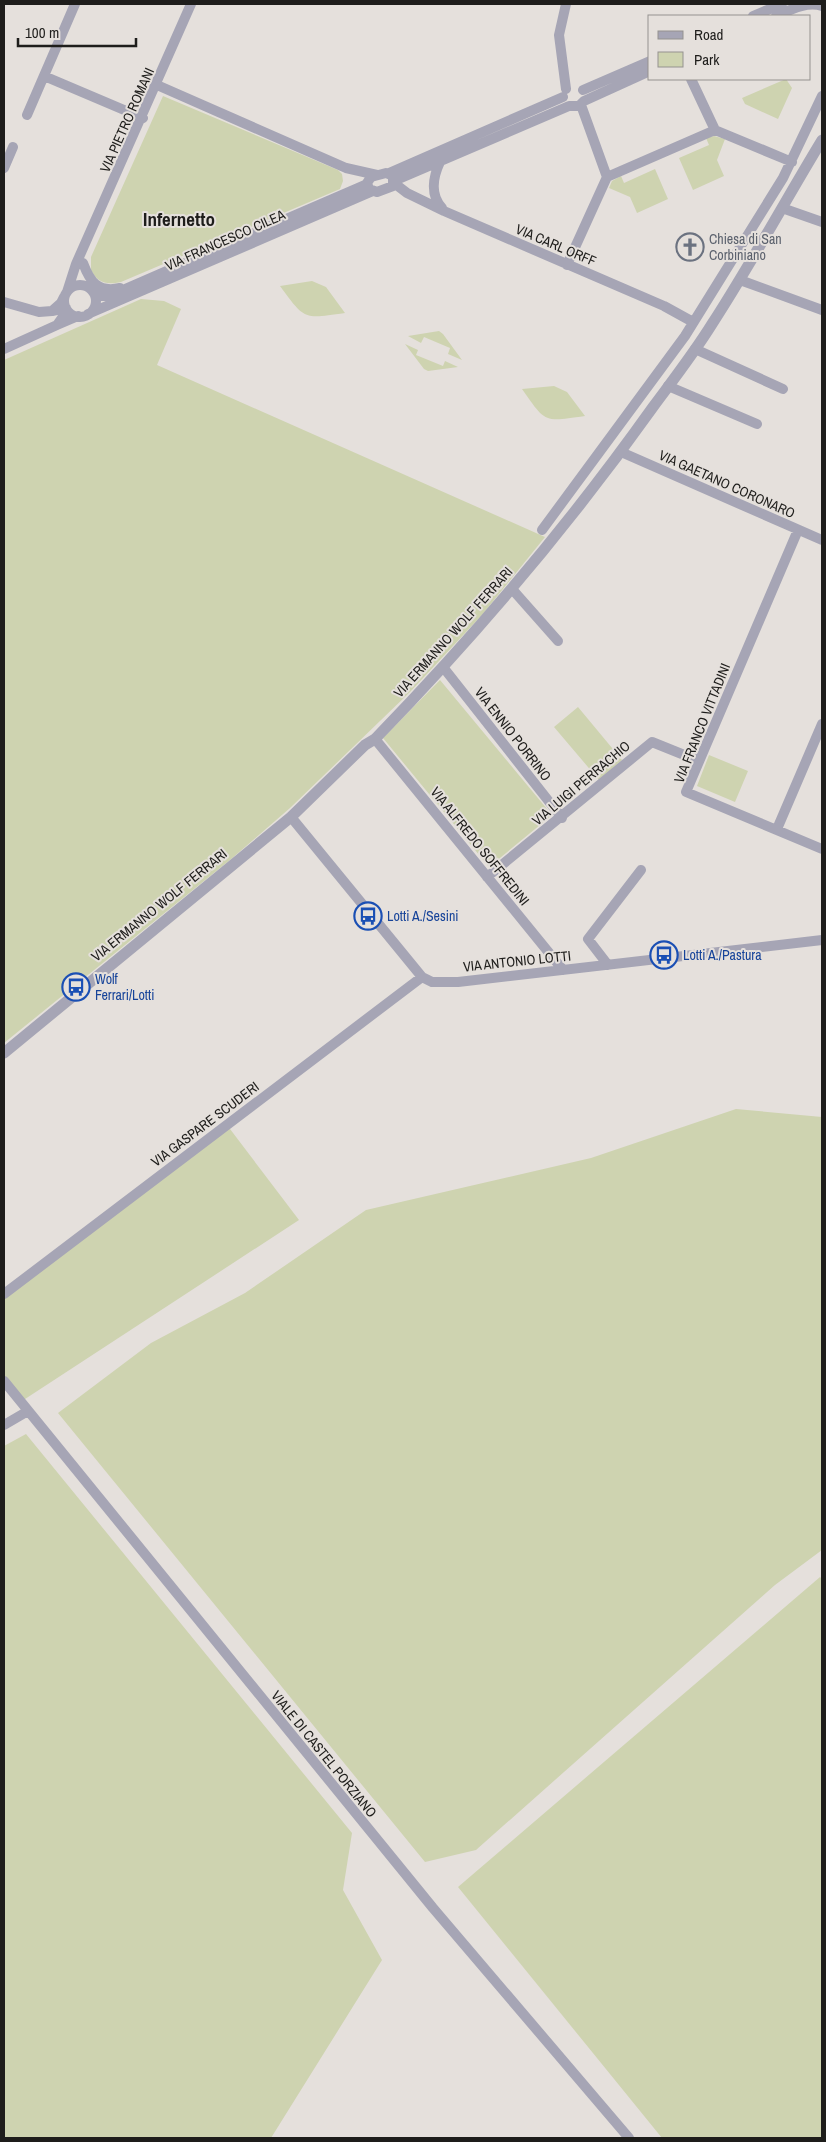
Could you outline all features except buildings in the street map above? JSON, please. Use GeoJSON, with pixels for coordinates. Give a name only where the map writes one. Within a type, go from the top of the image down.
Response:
{"type":"FeatureCollection","features":[{"type":"Feature","properties":{"kind":"street"},"geometry":{"type":"LineString","coordinates":[[27,115],[74,4]]}},
{"type":"Feature","properties":{"kind":"street","name":"VIA PIETRO ROMANI"},"geometry":{"type":"LineString","coordinates":[[66,294],[192,4]]}},
{"type":"Feature","properties":{"kind":"street"},"geometry":{"type":"LineString","coordinates":[[566,4],[559,35],[559,48],[566,76],[607,177]]}},
{"type":"Feature","properties":{"kind":"street"},"geometry":{"type":"LineString","coordinates":[[755,15],[782,4]]}},
{"type":"Feature","properties":{"kind":"street"},"geometry":{"type":"LineString","coordinates":[[778,15],[798,7],[817,4],[822,6]]}},
{"type":"Feature","properties":{"kind":"street","name":"VIA FRANCESCO CILEA"},"geometry":{"type":"LineString","coordinates":[[90,290],[99,296],[109,296],[340,194],[391,182],[440,162],[575,99],[648,62]]}},
{"type":"Feature","properties":{"kind":"street","name":"VIA FRANCESCO CILEA"},"geometry":{"type":"LineString","coordinates":[[391,182],[575,99],[648,72]]}},
{"type":"Feature","properties":{"kind":"street"},"geometry":{"type":"LineString","coordinates":[[44,76],[143,118]]}},
{"type":"Feature","properties":{"kind":"street"},"geometry":{"type":"LineString","coordinates":[[691,80],[715,130],[792,162]]}},
{"type":"Feature","properties":{"kind":"street"},"geometry":{"type":"LineString","coordinates":[[157,85],[346,168],[377,175]]}},
{"type":"Feature","properties":{"kind":"street"},"geometry":{"type":"LineString","coordinates":[[542,530],[673,354],[792,162],[822,96]]}},
{"type":"Feature","properties":{"kind":"street"},"geometry":{"type":"LineString","coordinates":[[567,265],[607,177],[715,130]]}},
{"type":"Feature","properties":{"kind":"street","name":"VIA ERMANNO WOLF FERRARI"},"geometry":{"type":"LineString","coordinates":[[4,1053],[291,817],[365,745],[375,739],[443,667],[512,589],[621,452],[695,350],[740,280],[822,140]]}},
{"type":"Feature","properties":{"kind":"street"},"geometry":{"type":"LineString","coordinates":[[4,168],[13,147]]}},
{"type":"Feature","properties":{"kind":"street"},"geometry":{"type":"LineString","coordinates":[[440,162],[434,179],[434,192],[435,199],[444,211]]}},
{"type":"Feature","properties":{"kind":"street"},"geometry":{"type":"LineString","coordinates":[[340,194],[350,182],[346,168]]}},
{"type":"Feature","properties":{"kind":"street"},"geometry":{"type":"LineString","coordinates":[[357,172],[369,186]]}},
{"type":"Feature","properties":{"kind":"street","name":"VIA FRANCESCO CILEA"},"geometry":{"type":"LineString","coordinates":[[369,186],[371,177],[377,175],[391,182]]}},
{"type":"Feature","properties":{"kind":"street","name":"VIA CARL ORFF"},"geometry":{"type":"LineString","coordinates":[[391,182],[407,193],[444,211],[664,306],[693,322]]}},
{"type":"Feature","properties":{"kind":"street","name":"VIA FRANCESCO CILEA"},"geometry":{"type":"LineString","coordinates":[[4,349],[369,186]]}},
{"type":"Feature","properties":{"kind":"street"},"geometry":{"type":"LineString","coordinates":[[782,208],[822,222]]}},
{"type":"Feature","properties":{"kind":"street","name":"VIA PIETRO ROMANI"},"geometry":{"type":"LineString","coordinates":[[86,246],[83,263],[90,290]]}},
{"type":"Feature","properties":{"kind":"street","name":"VIA FRANCESCO CILEA"},"geometry":{"type":"LineString","coordinates":[[83,263],[89,279],[94,284],[114,289],[128,286]]}},
{"type":"Feature","properties":{"kind":"street"},"geometry":{"type":"LineString","coordinates":[[740,280],[822,310]]}},
{"type":"Feature","properties":{"kind":"street"},"geometry":{"type":"LineString","coordinates":[[4,302],[22,309],[38,312],[52,311],[66,308],[83,315],[95,301],[90,290],[74,286],[52,311]]}},
{"type":"Feature","properties":{"kind":"street"},"geometry":{"type":"LineString","coordinates":[[57,325],[64,315],[66,294]]}},
{"type":"Feature","properties":{"kind":"street"},"geometry":{"type":"LineString","coordinates":[[38,312],[45,331]]}},
{"type":"Feature","properties":{"kind":"street"},"geometry":{"type":"LineString","coordinates":[[695,350],[783,389]]}},
{"type":"Feature","properties":{"kind":"street"},"geometry":{"type":"LineString","coordinates":[[668,386],[757,424]]}},
{"type":"Feature","properties":{"kind":"street","name":"VIA GAETANO CORONARO"},"geometry":{"type":"LineString","coordinates":[[621,452],[822,540]]}},
{"type":"Feature","properties":{"kind":"street","name":"VIA FRANCO VITTADINI"},"geometry":{"type":"LineString","coordinates":[[798,530],[686,792],[822,849]]}},
{"type":"Feature","properties":{"kind":"street"},"geometry":{"type":"LineString","coordinates":[[512,589],[558,641]]}},
{"type":"Feature","properties":{"kind":"street","name":"VIA ENNIO PORRINO"},"geometry":{"type":"LineString","coordinates":[[443,667],[562,818]]}},
{"type":"Feature","properties":{"kind":"street"},"geometry":{"type":"LineString","coordinates":[[777,829],[822,724]]}},
{"type":"Feature","properties":{"kind":"street","name":"VIA ALFREDO SOFFREDINI"},"geometry":{"type":"LineString","coordinates":[[375,739],[564,970]]}},
{"type":"Feature","properties":{"kind":"street","name":"VIA LUIGI PERRACHIO"},"geometry":{"type":"LineString","coordinates":[[487,877],[562,818],[652,742],[699,761]]}},
{"type":"Feature","properties":{"kind":"street"},"geometry":{"type":"LineString","coordinates":[[291,817],[422,976]]}},
{"type":"Feature","properties":{"kind":"street"},"geometry":{"type":"LineString","coordinates":[[608,965],[588,939],[641,870]]}},
{"type":"Feature","properties":{"kind":"street","name":"VIA ANTONIO LOTTI"},"geometry":{"type":"LineString","coordinates":[[422,976],[432,982],[458,982],[822,940]]}},
{"type":"Feature","properties":{"kind":"street","name":"VIA GASPARE SCUDERI"},"geometry":{"type":"LineString","coordinates":[[4,1294],[422,976]]}},
{"type":"Feature","properties":{"kind":"street","name":"VIALE DI CASTEL PORZIANO"},"geometry":{"type":"LineString","coordinates":[[4,1381],[414,1886],[629,2138]]}},
{"type":"Feature","properties":{"kind":"street"},"geometry":{"type":"LineString","coordinates":[[4,1425],[28,1411]]}},
{"type":"Feature","properties":{"kind":"green space"},"geometry":{"type":"Polygon","coordinates":[[[784,80],[787,80],[792,88],[778,119],[745,104],[742,98],[784,80]]]}},
{"type":"Feature","properties":{"kind":"green space"},"geometry":{"type":"Polygon","coordinates":[[[163,96],[338,170],[342,174],[343,181],[340,189],[121,282],[103,282],[91,270],[91,257],[163,96]]]}},
{"type":"Feature","properties":{"kind":"green space"},"geometry":{"type":"Polygon","coordinates":[[[714,136],[725,139],[717,160],[724,176],[693,190],[679,158],[709,145],[706,138],[714,136]]]}},
{"type":"Feature","properties":{"kind":"green space"},"geometry":{"type":"Polygon","coordinates":[[[655,169],[668,199],[637,213],[630,197],[609,188],[612,181],[621,176],[624,183],[655,169]]]}},
{"type":"Feature","properties":{"kind":"green space"},"geometry":{"type":"Polygon","coordinates":[[[312,281],[326,287],[345,313],[321,316],[306,314],[300,311],[280,286],[312,281]]]}},
{"type":"Feature","properties":{"kind":"green space"},"geometry":{"type":"Polygon","coordinates":[[[141,299],[164,301],[181,309],[157,365],[545,537],[482,615],[410,692],[290,808],[230,860],[4,1043],[4,360],[141,299]]]}},
{"type":"Feature","properties":{"kind":"green space"},"geometry":{"type":"Polygon","coordinates":[[[439,331],[462,360],[448,354],[450,348],[424,337],[421,343],[408,336],[439,331]]]}},
{"type":"Feature","properties":{"kind":"green space"},"geometry":{"type":"Polygon","coordinates":[[[405,344],[418,350],[416,355],[443,366],[445,361],[458,367],[428,371],[424,369],[405,344]]]}},
{"type":"Feature","properties":{"kind":"green space"},"geometry":{"type":"Polygon","coordinates":[[[554,386],[567,392],[585,416],[561,419],[547,418],[541,414],[522,389],[554,386]]]}},
{"type":"Feature","properties":{"kind":"green space"},"geometry":{"type":"Polygon","coordinates":[[[440,680],[552,815],[489,867],[383,738],[440,680]]]}},
{"type":"Feature","properties":{"kind":"green space"},"geometry":{"type":"Polygon","coordinates":[[[578,707],[622,760],[599,780],[554,727],[578,707]]]}},
{"type":"Feature","properties":{"kind":"green space"},"geometry":{"type":"Polygon","coordinates":[[[709,755],[748,771],[735,802],[697,786],[709,755]]]}},
{"type":"Feature","properties":{"kind":"green space"},"geometry":{"type":"Polygon","coordinates":[[[736,1109],[822,1117],[822,1550],[775,1585],[476,1850],[425,1862],[58,1413],[151,1343],[245,1293],[366,1210],[591,1158],[736,1109]]]}},
{"type":"Feature","properties":{"kind":"green space"},"geometry":{"type":"Polygon","coordinates":[[[227,1125],[299,1220],[22,1401],[4,1380],[4,1294],[227,1125]]]}},
{"type":"Feature","properties":{"kind":"green space"},"geometry":{"type":"Polygon","coordinates":[[[26,1434],[352,1833],[343,1890],[382,1960],[271,2138],[4,2138],[4,1446],[26,1434]]]}},
{"type":"Feature","properties":{"kind":"green space"},"geometry":{"type":"Polygon","coordinates":[[[820,1577],[822,1579],[822,2138],[662,2138],[458,1887],[820,1577]]]}},
{"type":"Feature","properties":{"kind":"place","name":"Chiesa di San Corbiniano"},"geometry":{"type":"Point","coordinates":[690,247]}},
{"type":"Feature","properties":{"kind":"place","name":"Lotti A./Sesini"},"geometry":{"type":"Point","coordinates":[368,916]}},
{"type":"Feature","properties":{"kind":"place","name":"Lotti A./Pastura"},"geometry":{"type":"Point","coordinates":[664,955]}},
{"type":"Feature","properties":{"kind":"place","name":"Wolf Ferrari/Lotti"},"geometry":{"type":"Point","coordinates":[76,987]}},
{"type":"Feature","properties":{"kind":"district","name":"Infernetto"},"geometry":{"type":"Point","coordinates":[179,219]}}]}
